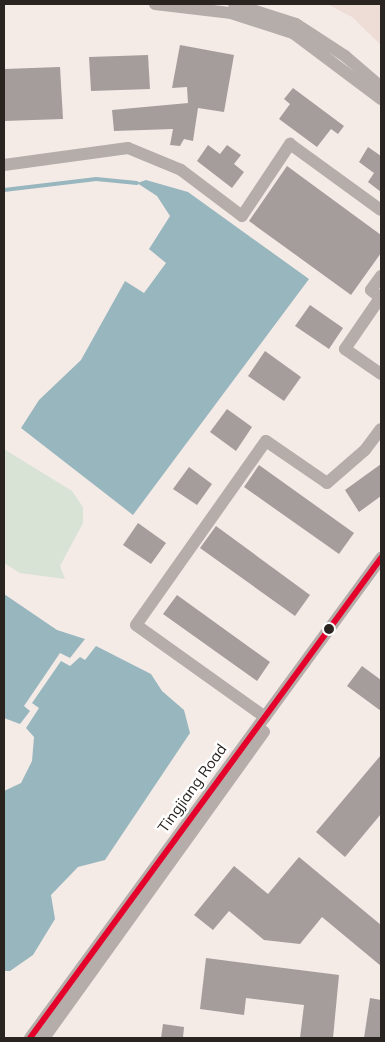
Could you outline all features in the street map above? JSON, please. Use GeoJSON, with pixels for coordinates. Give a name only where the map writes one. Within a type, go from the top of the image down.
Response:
{"type":"FeatureCollection","features":[{"type":"Feature","properties":{"kind":"street"},"geometry":{"type":"LineString","coordinates":[[155,4],[231,13],[293,33],[381,100]]}},
{"type":"Feature","properties":{"kind":"street"},"geometry":{"type":"LineString","coordinates":[[234,4],[296,24],[345,56],[381,87]]}},
{"type":"Feature","properties":{"kind":"street"},"geometry":{"type":"LineString","coordinates":[[4,165],[128,148],[181,170],[242,216],[290,144],[381,210]]}},
{"type":"Feature","properties":{"kind":"street"},"geometry":{"type":"LineString","coordinates":[[381,276],[371,290],[381,298],[345,349],[381,374]]}},
{"type":"Feature","properties":{"kind":"street"},"geometry":{"type":"LineString","coordinates":[[265,717],[136,625],[266,441],[327,483],[365,450],[381,429]]}},
{"type":"Feature","properties":{"kind":"street","name":"Tingjiang Road"},"geometry":{"type":"LineString","coordinates":[[30,1038],[381,558]]}},
{"type":"Feature","properties":{"kind":"street","name":"Tingjiang Road"},"geometry":{"type":"LineString","coordinates":[[44,1038],[381,569]]}},
{"type":"Feature","properties":{"kind":"shaded area"},"geometry":{"type":"Polygon","coordinates":[[[327,4],[381,4],[381,45],[352,17],[327,4]]]}},
{"type":"Feature","properties":{"kind":"shaded area"},"geometry":{"type":"Polygon","coordinates":[[[4,449],[72,491],[83,507],[83,523],[60,566],[65,579],[20,573],[4,563],[4,449]]]}},
{"type":"Feature","properties":{"kind":"water"},"geometry":{"type":"Polygon","coordinates":[[[146,180],[188,192],[309,279],[133,515],[21,428],[39,400],[81,360],[125,281],[144,293],[166,263],[149,249],[170,216],[157,196],[137,183],[146,180]]]}},
{"type":"Feature","properties":{"kind":"water"},"geometry":{"type":"Polygon","coordinates":[[[4,594],[57,630],[85,639],[70,658],[60,653],[24,706],[30,711],[20,724],[4,718],[4,594]]]}},
{"type":"Feature","properties":{"kind":"water"},"geometry":{"type":"Polygon","coordinates":[[[96,646],[151,674],[162,691],[184,710],[190,733],[105,860],[78,867],[51,895],[55,919],[33,955],[10,971],[4,971],[4,791],[21,783],[32,761],[34,737],[26,728],[39,708],[32,703],[61,661],[70,666],[80,657],[85,660],[96,646]]]}},
{"type":"Feature","properties":{"kind":"building"},"geometry":{"type":"Polygon","coordinates":[[[180,45],[234,55],[224,112],[198,108],[193,141],[184,139],[180,146],[170,145],[173,129],[114,131],[112,110],[188,103],[187,87],[172,88],[180,45]]]}},
{"type":"Feature","properties":{"kind":"building"},"geometry":{"type":"Polygon","coordinates":[[[148,55],[150,89],[91,91],[89,57],[148,55]]]}},
{"type":"Feature","properties":{"kind":"building"},"geometry":{"type":"Polygon","coordinates":[[[60,67],[63,119],[4,121],[4,69],[60,67]]]}},
{"type":"Feature","properties":{"kind":"building"},"geometry":{"type":"Polygon","coordinates":[[[293,88],[344,126],[338,134],[331,129],[317,147],[279,119],[290,104],[284,99],[293,88]]]}},
{"type":"Feature","properties":{"kind":"building"},"geometry":{"type":"Polygon","coordinates":[[[208,145],[220,154],[227,145],[241,155],[234,164],[244,172],[232,188],[197,161],[208,145]]]}},
{"type":"Feature","properties":{"kind":"building"},"geometry":{"type":"Polygon","coordinates":[[[368,147],[381,156],[381,192],[368,182],[374,173],[359,162],[368,147]]]}},
{"type":"Feature","properties":{"kind":"building"},"geometry":{"type":"Polygon","coordinates":[[[287,166],[381,235],[381,253],[351,295],[249,221],[287,166]]]}},
{"type":"Feature","properties":{"kind":"building"},"geometry":{"type":"Polygon","coordinates":[[[310,305],[343,328],[329,349],[295,326],[310,305]]]}},
{"type":"Feature","properties":{"kind":"building"},"geometry":{"type":"Polygon","coordinates":[[[265,351],[301,377],[284,401],[248,376],[265,351]]]}},
{"type":"Feature","properties":{"kind":"building"},"geometry":{"type":"Polygon","coordinates":[[[227,409],[252,427],[236,451],[210,432],[227,409]]]}},
{"type":"Feature","properties":{"kind":"building"},"geometry":{"type":"Polygon","coordinates":[[[381,464],[381,496],[359,512],[345,490],[381,464]]]}},
{"type":"Feature","properties":{"kind":"building"},"geometry":{"type":"Polygon","coordinates":[[[259,465],[354,533],[339,554],[244,487],[259,465]]]}},
{"type":"Feature","properties":{"kind":"building"},"geometry":{"type":"Polygon","coordinates":[[[189,467],[212,484],[197,505],[173,489],[189,467]]]}},
{"type":"Feature","properties":{"kind":"building"},"geometry":{"type":"Polygon","coordinates":[[[138,523],[166,543],[151,564],[123,545],[138,523]]]}},
{"type":"Feature","properties":{"kind":"building"},"geometry":{"type":"Polygon","coordinates":[[[216,526],[310,595],[295,616],[200,548],[216,526]]]}},
{"type":"Feature","properties":{"kind":"building"},"geometry":{"type":"Polygon","coordinates":[[[177,595],[270,662],[257,681],[163,614],[177,595]]]}},
{"type":"Feature","properties":{"kind":"building"},"geometry":{"type":"Polygon","coordinates":[[[362,666],[381,680],[381,711],[347,686],[362,666]]]}},
{"type":"Feature","properties":{"kind":"building"},"geometry":{"type":"Polygon","coordinates":[[[381,755],[381,814],[345,857],[316,832],[381,755]]]}},
{"type":"Feature","properties":{"kind":"building"},"geometry":{"type":"Polygon","coordinates":[[[299,857],[381,925],[381,966],[322,917],[300,944],[264,940],[229,911],[213,930],[194,915],[234,866],[268,894],[299,857]]]}},
{"type":"Feature","properties":{"kind":"building"},"geometry":{"type":"Polygon","coordinates":[[[206,958],[339,975],[333,1038],[300,1038],[304,1005],[246,998],[244,1015],[200,1009],[206,958]]]}},
{"type":"Feature","properties":{"kind":"building"},"geometry":{"type":"Polygon","coordinates":[[[370,998],[381,1000],[381,1038],[364,1038],[370,998]]]}},
{"type":"Feature","properties":{"kind":"building"},"geometry":{"type":"Polygon","coordinates":[[[163,1024],[184,1027],[183,1038],[161,1038],[163,1024]]]}},
{"type":"Feature","properties":{"kind":"waterway"},"geometry":{"type":"LineString","coordinates":[[4,190],[96,179],[137,183]]}},
{"type":"Feature","properties":{"kind":"transit line"},"geometry":{"type":"LineString","coordinates":[[30,1038],[381,558]]}}]}
